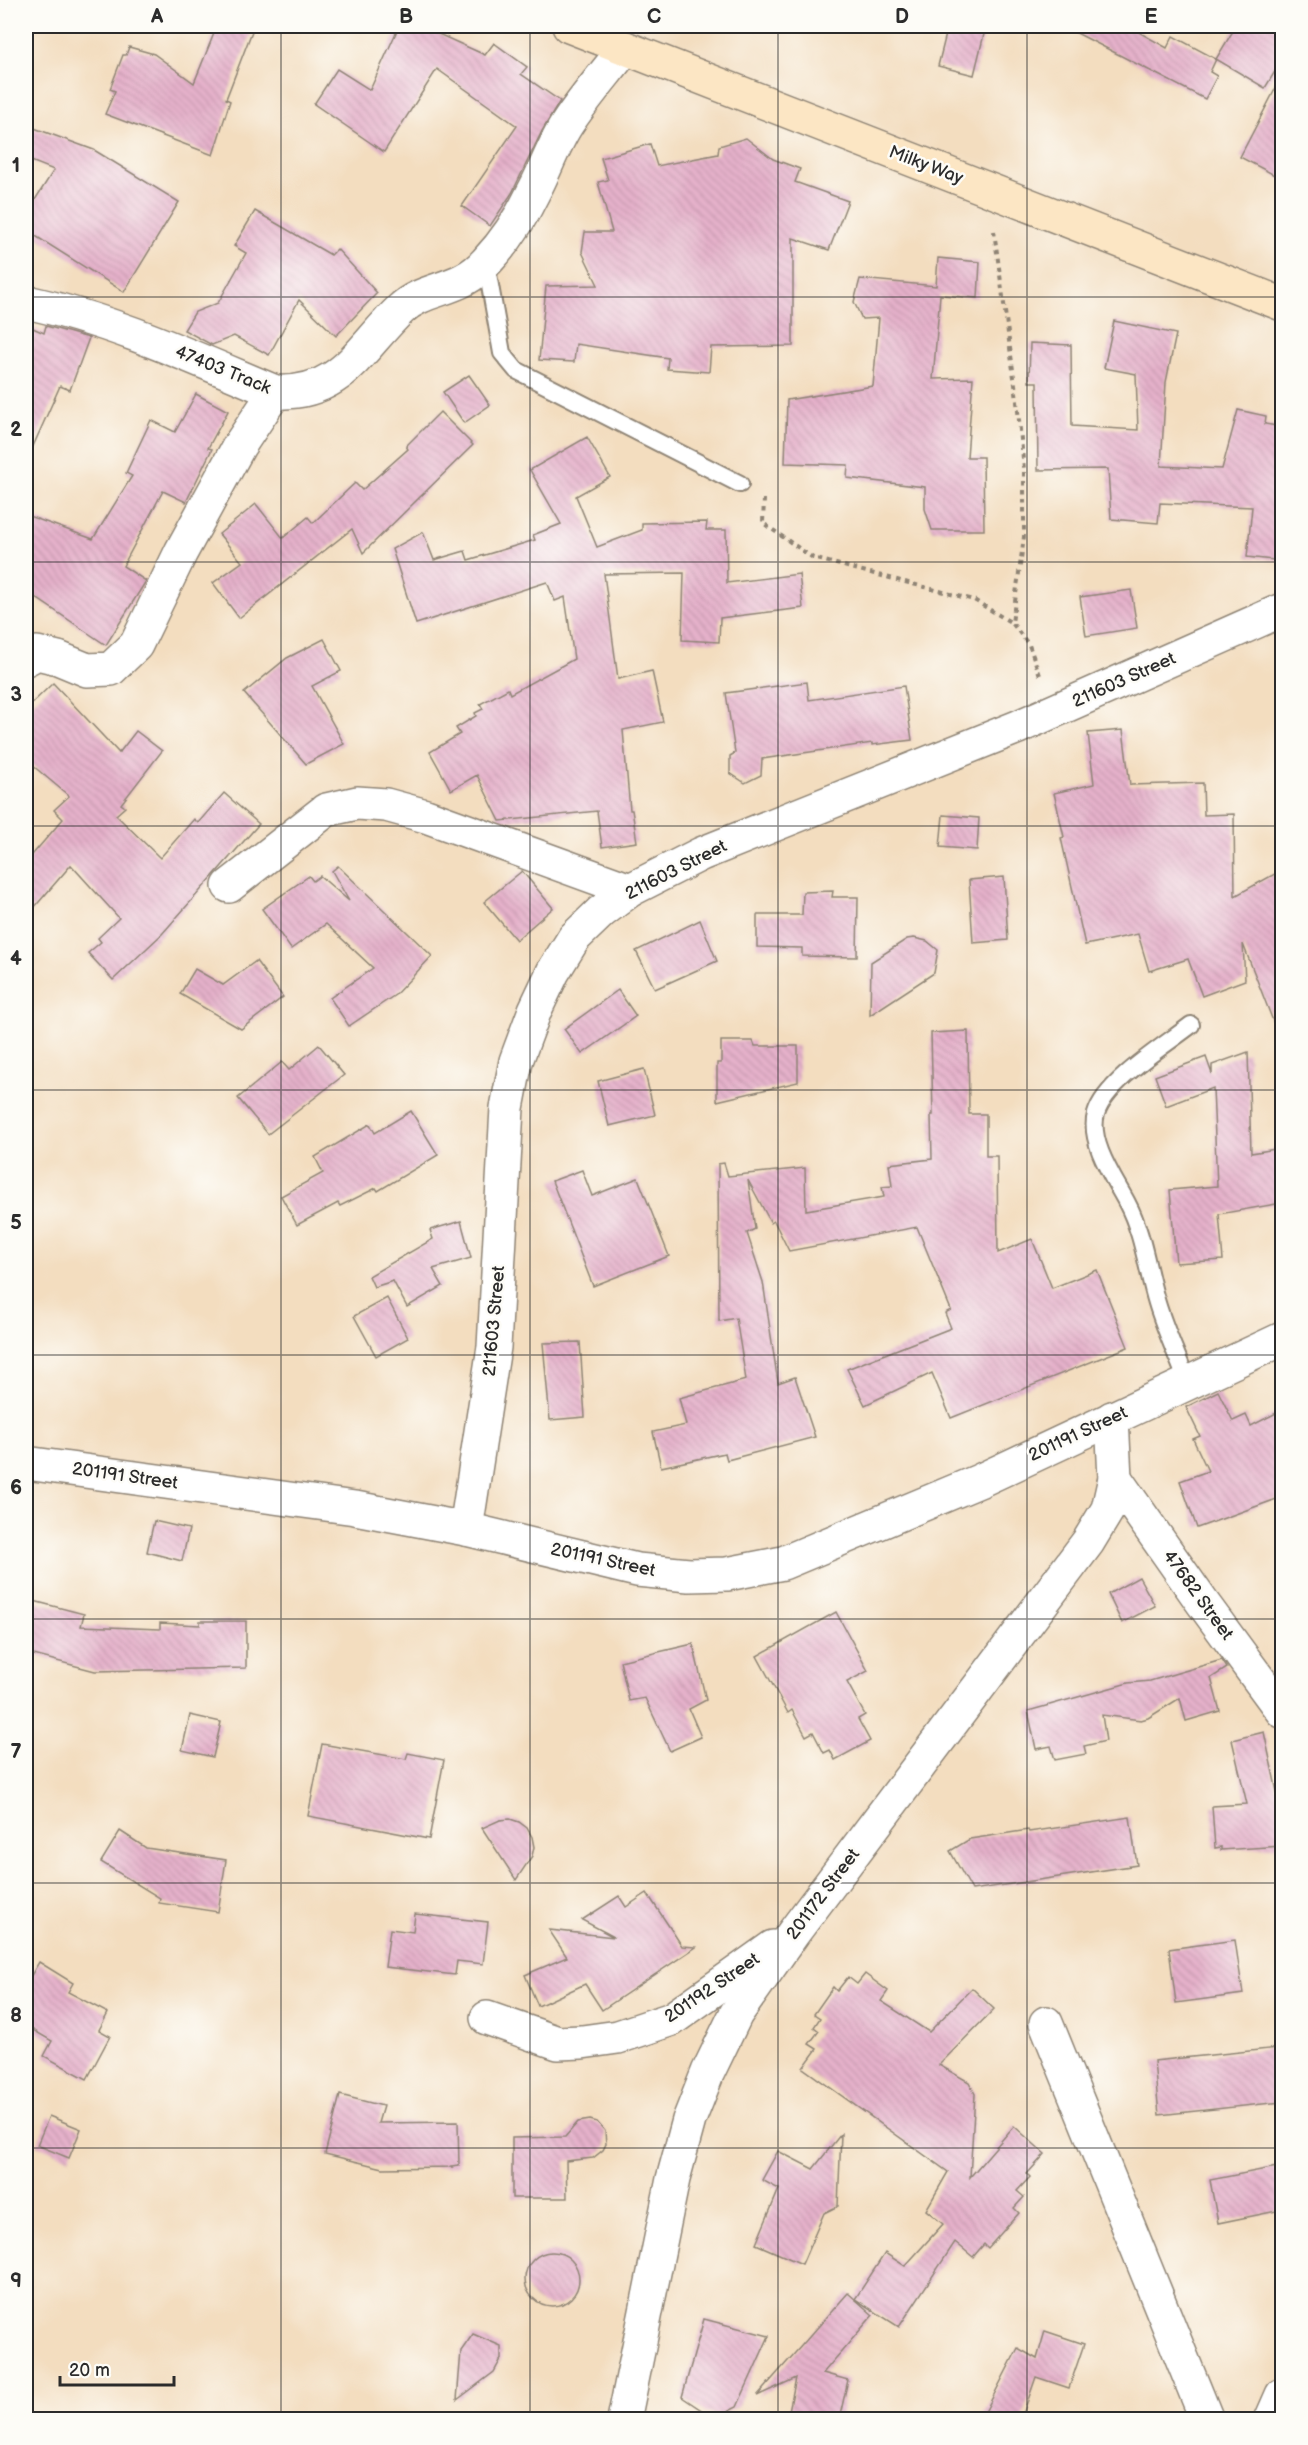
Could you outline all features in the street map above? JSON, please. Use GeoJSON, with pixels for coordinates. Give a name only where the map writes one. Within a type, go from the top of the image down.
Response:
{"type":"FeatureCollection","features":[{"type":"Feature","properties":{"kind":"street","name":"Milky Way"},"geometry":{"type":"LineString","coordinates":[[568,26],[1282,304]]}},
{"type":"Feature","properties":{"kind":"street","name":"47403 Track"},"geometry":{"type":"LineString","coordinates":[[26,302],[79,315],[127,331],[275,392],[290,393],[330,382],[340,375],[388,321],[411,300],[462,283],[486,263],[533,193],[567,125],[625,48]]}},
{"type":"Feature","properties":{"kind":"street"},"geometry":{"type":"LineString","coordinates":[[26,659],[37,653],[58,658],[87,670],[111,669],[136,645],[181,552],[239,446],[275,392]]}},
{"type":"Feature","properties":{"kind":"street","name":"211603 Street"},"geometry":{"type":"LineString","coordinates":[[466,1529],[494,1347],[507,1108],[516,1061],[549,981],[574,938],[601,912],[630,890],[702,854],[1053,712],[1282,610]]}},
{"type":"Feature","properties":{"kind":"street"},"geometry":{"type":"LineString","coordinates":[[229,886],[326,810],[357,803],[386,805],[426,816],[630,890]]}},
{"type":"Feature","properties":{"kind":"street","name":"201191 Street"},"geometry":{"type":"LineString","coordinates":[[26,1463],[355,1508],[466,1529],[637,1570],[689,1575],[727,1574],[783,1563],[838,1541],[979,1481],[1282,1339]]}},
{"type":"Feature","properties":{"kind":"street","name":"201172 Street"},"geometry":{"type":"LineString","coordinates":[[624,2420],[673,2179],[689,2120],[708,2072],[736,2014],[794,1932],[1088,1542],[1107,1509],[1115,1478],[1112,1418]]}},
{"type":"Feature","properties":{"kind":"street","name":"47682 Street"},"geometry":{"type":"LineString","coordinates":[[1115,1478],[1282,1711]]}},
{"type":"Feature","properties":{"kind":"street","name":"201192 Street"},"geometry":{"type":"LineString","coordinates":[[487,2018],[558,2043],[618,2037],[672,2019],[794,1932]]}},
{"type":"Feature","properties":{"kind":"street"},"geometry":{"type":"LineString","coordinates":[[1046,2023],[1207,2420]]}},
{"type":"Feature","properties":{"kind":"street"},"geometry":{"type":"LineString","coordinates":[[1271,2420],[1282,2395]]}},
{"type":"Feature","properties":{"kind":"lane"},"geometry":{"type":"LineString","coordinates":[[486,263],[502,353],[516,370],[740,484]]}},
{"type":"Feature","properties":{"kind":"lane"},"geometry":{"type":"LineString","coordinates":[[1188,1384],[1157,1304],[1128,1204],[1106,1163],[1095,1128],[1096,1115],[1110,1089],[1191,1025]]}},
{"type":"Feature","properties":{"kind":"path"},"geometry":{"type":"LineString","coordinates":[[987,188],[1016,392],[1024,468],[1024,537],[1012,623]]}},
{"type":"Feature","properties":{"kind":"path"},"geometry":{"type":"LineString","coordinates":[[740,484],[764,495],[763,523],[813,558],[974,600],[1012,623],[1029,645],[1053,712]]}},
{"type":"Feature","properties":{"kind":"building"},"geometry":{"type":"Polygon","coordinates":[[[217,26],[254,26],[226,99],[230,101],[213,155],[105,114],[115,91],[110,89],[123,55],[126,55],[129,47],[154,54],[194,83],[217,26]]]}},
{"type":"Feature","properties":{"kind":"building"},"geometry":{"type":"Polygon","coordinates":[[[399,26],[421,26],[485,55],[494,43],[527,67],[521,74],[560,101],[542,131],[512,193],[490,226],[462,206],[517,126],[437,69],[384,152],[314,104],[337,69],[370,90],[399,26]]]}},
{"type":"Feature","properties":{"kind":"building"},"geometry":{"type":"Polygon","coordinates":[[[948,26],[986,26],[974,75],[938,66],[948,26]]]}},
{"type":"Feature","properties":{"kind":"building"},"geometry":{"type":"Polygon","coordinates":[[[1063,26],[1128,26],[1167,48],[1173,36],[1216,59],[1210,72],[1217,76],[1205,99],[1063,26]]]}},
{"type":"Feature","properties":{"kind":"building"},"geometry":{"type":"Polygon","coordinates":[[[1236,26],[1282,26],[1282,60],[1265,88],[1216,59],[1236,26]]]}},
{"type":"Feature","properties":{"kind":"building"},"geometry":{"type":"Polygon","coordinates":[[[1282,76],[1282,179],[1240,157],[1282,76]]]}},
{"type":"Feature","properties":{"kind":"building"},"geometry":{"type":"Polygon","coordinates":[[[34,128],[94,150],[179,202],[124,292],[26,230],[26,214],[54,170],[26,159],[26,150],[34,128]]]}},
{"type":"Feature","properties":{"kind":"building"},"geometry":{"type":"Polygon","coordinates":[[[746,138],[773,159],[800,169],[795,182],[848,201],[829,250],[793,238],[793,346],[711,347],[709,372],[667,369],[668,358],[576,344],[574,362],[539,360],[546,286],[598,285],[582,252],[585,232],[612,232],[598,182],[608,180],[601,158],[650,144],[657,166],[718,154],[719,146],[746,138]]]}},
{"type":"Feature","properties":{"kind":"building"},"geometry":{"type":"Polygon","coordinates":[[[255,211],[331,255],[337,249],[377,293],[336,336],[299,300],[269,355],[234,336],[212,345],[184,330],[195,312],[218,303],[246,253],[234,246],[255,211]]]}},
{"type":"Feature","properties":{"kind":"building"},"geometry":{"type":"Polygon","coordinates":[[[938,258],[980,262],[978,298],[940,295],[933,379],[973,378],[967,457],[983,457],[984,530],[932,530],[925,509],[925,487],[847,478],[848,465],[785,463],[787,400],[873,386],[879,318],[862,319],[854,302],[860,279],[936,286],[938,258]]]}},
{"type":"Feature","properties":{"kind":"building"},"geometry":{"type":"Polygon","coordinates":[[[1114,321],[1176,334],[1166,382],[1161,466],[1222,469],[1238,410],[1266,416],[1265,424],[1282,427],[1282,561],[1247,557],[1252,507],[1160,503],[1158,523],[1111,519],[1108,469],[1038,470],[1037,382],[1029,382],[1030,343],[1071,345],[1072,426],[1138,430],[1136,374],[1104,368],[1114,321]]]}},
{"type":"Feature","properties":{"kind":"building"},"geometry":{"type":"Polygon","coordinates":[[[26,325],[44,333],[46,326],[89,338],[70,390],[60,386],[26,462],[26,325]]]}},
{"type":"Feature","properties":{"kind":"building"},"geometry":{"type":"Polygon","coordinates":[[[469,375],[490,405],[464,423],[443,392],[469,375]]]}},
{"type":"Feature","properties":{"kind":"building"},"geometry":{"type":"Polygon","coordinates":[[[196,394],[228,411],[208,448],[212,449],[186,502],[163,491],[123,566],[146,581],[106,645],[26,591],[26,515],[93,539],[132,476],[126,473],[151,420],[175,432],[196,394]]]}},
{"type":"Feature","properties":{"kind":"building"},"geometry":{"type":"Polygon","coordinates":[[[440,412],[473,445],[363,553],[352,529],[239,618],[213,583],[242,562],[219,534],[256,504],[283,538],[308,517],[313,523],[355,483],[362,490],[408,449],[406,446],[440,412]]]}},
{"type":"Feature","properties":{"kind":"building"},"geometry":{"type":"Polygon","coordinates":[[[587,437],[610,477],[576,496],[597,547],[642,530],[642,523],[707,522],[706,530],[726,530],[727,583],[799,574],[803,608],[720,618],[719,642],[682,640],[684,573],[604,574],[618,679],[652,671],[663,722],[623,730],[630,810],[632,810],[637,842],[602,847],[597,811],[500,821],[477,775],[451,790],[430,752],[460,734],[456,728],[483,709],[480,704],[508,689],[510,694],[574,659],[565,597],[555,601],[547,582],[416,624],[392,549],[423,532],[434,560],[465,551],[468,560],[535,540],[533,535],[561,524],[530,470],[587,437]]]}},
{"type":"Feature","properties":{"kind":"building"},"geometry":{"type":"Polygon","coordinates":[[[1131,590],[1137,628],[1086,636],[1080,597],[1131,590]]]}},
{"type":"Feature","properties":{"kind":"building"},"geometry":{"type":"Polygon","coordinates":[[[324,639],[341,671],[312,686],[344,744],[306,764],[244,693],[287,658],[324,639]]]}},
{"type":"Feature","properties":{"kind":"building"},"geometry":{"type":"Polygon","coordinates":[[[807,682],[809,700],[904,686],[912,740],[872,745],[872,743],[762,759],[761,775],[745,783],[730,773],[730,756],[735,753],[726,693],[807,682]]]}},
{"type":"Feature","properties":{"kind":"building"},"geometry":{"type":"Polygon","coordinates":[[[53,683],[119,753],[136,731],[162,751],[121,804],[125,807],[116,815],[160,858],[194,819],[198,823],[224,793],[259,824],[162,934],[113,980],[88,953],[101,942],[98,938],[119,918],[71,865],[26,917],[26,862],[63,819],[54,810],[69,796],[26,760],[26,709],[53,683]]]}},
{"type":"Feature","properties":{"kind":"building"},"geometry":{"type":"Polygon","coordinates":[[[1123,730],[1130,785],[1203,783],[1204,815],[1234,814],[1235,896],[1282,870],[1282,1039],[1280,1039],[1243,944],[1245,980],[1202,996],[1188,959],[1149,971],[1138,934],[1085,945],[1061,838],[1064,837],[1054,793],[1094,784],[1088,733],[1123,730]]]}},
{"type":"Feature","properties":{"kind":"building"},"geometry":{"type":"Polygon","coordinates":[[[943,815],[979,818],[977,850],[940,847],[943,815]]]}},
{"type":"Feature","properties":{"kind":"building"},"geometry":{"type":"Polygon","coordinates":[[[338,866],[432,956],[395,995],[349,1026],[330,998],[373,968],[326,924],[291,949],[262,909],[309,876],[313,881],[320,876],[349,901],[332,871],[338,866]]]}},
{"type":"Feature","properties":{"kind":"building"},"geometry":{"type":"Polygon","coordinates":[[[522,871],[553,908],[516,940],[484,902],[522,871]]]}},
{"type":"Feature","properties":{"kind":"building"},"geometry":{"type":"Polygon","coordinates":[[[1004,877],[1008,940],[973,943],[969,880],[1004,877]]]}},
{"type":"Feature","properties":{"kind":"building"},"geometry":{"type":"Polygon","coordinates":[[[833,891],[832,897],[858,897],[857,957],[802,956],[802,948],[757,947],[757,915],[802,915],[803,892],[833,891]]]}},
{"type":"Feature","properties":{"kind":"building"},"geometry":{"type":"Polygon","coordinates":[[[700,920],[717,961],[655,989],[636,951],[700,920]]]}},
{"type":"Feature","properties":{"kind":"building"},"geometry":{"type":"Polygon","coordinates":[[[907,939],[927,941],[938,950],[934,973],[870,1015],[871,962],[907,939]]]}},
{"type":"Feature","properties":{"kind":"building"},"geometry":{"type":"Polygon","coordinates":[[[256,961],[283,997],[241,1029],[180,994],[195,969],[223,985],[256,961]]]}},
{"type":"Feature","properties":{"kind":"building"},"geometry":{"type":"Polygon","coordinates":[[[618,990],[636,1016],[582,1054],[564,1029],[618,990]]]}},
{"type":"Feature","properties":{"kind":"building"},"geometry":{"type":"Polygon","coordinates":[[[968,1031],[969,1114],[986,1114],[986,1156],[997,1156],[998,1253],[1032,1239],[1052,1288],[1097,1270],[1128,1347],[951,1418],[932,1373],[865,1405],[847,1369],[951,1328],[945,1313],[951,1310],[917,1227],[789,1251],[774,1221],[771,1223],[748,1180],[755,1229],[747,1233],[763,1282],[778,1383],[795,1377],[815,1437],[727,1460],[725,1453],[661,1467],[653,1432],[686,1425],[679,1398],[746,1380],[736,1318],[719,1321],[718,1164],[724,1163],[728,1176],[805,1168],[806,1210],[884,1197],[882,1187],[892,1186],[889,1164],[932,1159],[931,1033],[968,1031]]]}},
{"type":"Feature","properties":{"kind":"building"},"geometry":{"type":"Polygon","coordinates":[[[721,1041],[753,1041],[755,1046],[798,1046],[798,1082],[717,1101],[717,1063],[721,1063],[721,1041]]]}},
{"type":"Feature","properties":{"kind":"building"},"geometry":{"type":"Polygon","coordinates":[[[319,1045],[344,1075],[268,1134],[238,1098],[282,1062],[289,1070],[319,1045]]]}},
{"type":"Feature","properties":{"kind":"building"},"geometry":{"type":"Polygon","coordinates":[[[1248,1052],[1251,1153],[1282,1148],[1282,1203],[1219,1214],[1223,1260],[1176,1263],[1170,1190],[1217,1186],[1213,1088],[1166,1106],[1155,1076],[1206,1057],[1212,1074],[1212,1065],[1248,1052]]]}},
{"type":"Feature","properties":{"kind":"building"},"geometry":{"type":"Polygon","coordinates":[[[644,1069],[655,1115],[609,1126],[598,1081],[644,1069]]]}},
{"type":"Feature","properties":{"kind":"building"},"geometry":{"type":"Polygon","coordinates":[[[411,1111],[438,1155],[378,1191],[376,1188],[340,1206],[338,1203],[297,1225],[281,1196],[323,1173],[315,1157],[370,1124],[375,1133],[411,1111]]]}},
{"type":"Feature","properties":{"kind":"building"},"geometry":{"type":"Polygon","coordinates":[[[582,1170],[592,1196],[638,1178],[669,1256],[593,1286],[552,1181],[582,1170]]]}},
{"type":"Feature","properties":{"kind":"building"},"geometry":{"type":"Polygon","coordinates":[[[461,1221],[471,1258],[433,1269],[443,1286],[407,1307],[393,1281],[374,1287],[369,1276],[433,1239],[430,1230],[461,1221]]]}},
{"type":"Feature","properties":{"kind":"building"},"geometry":{"type":"Polygon","coordinates":[[[387,1298],[408,1338],[376,1356],[354,1316],[387,1298]]]}},
{"type":"Feature","properties":{"kind":"building"},"geometry":{"type":"Polygon","coordinates":[[[580,1342],[585,1417],[550,1420],[543,1343],[580,1342]]]}},
{"type":"Feature","properties":{"kind":"building"},"geometry":{"type":"Polygon","coordinates":[[[1218,1391],[1233,1421],[1246,1415],[1251,1426],[1282,1410],[1282,1497],[1197,1528],[1180,1481],[1208,1471],[1193,1439],[1200,1436],[1186,1407],[1218,1391]]]}},
{"type":"Feature","properties":{"kind":"building"},"geometry":{"type":"Polygon","coordinates":[[[154,1521],[189,1529],[182,1561],[147,1552],[154,1521]]]}},
{"type":"Feature","properties":{"kind":"building"},"geometry":{"type":"Polygon","coordinates":[[[1139,1577],[1155,1606],[1122,1623],[1108,1594],[1139,1577]]]}},
{"type":"Feature","properties":{"kind":"building"},"geometry":{"type":"Polygon","coordinates":[[[26,1599],[84,1614],[81,1626],[160,1629],[160,1623],[200,1625],[200,1621],[246,1621],[246,1668],[95,1671],[26,1653],[26,1599]]]}},
{"type":"Feature","properties":{"kind":"building"},"geometry":{"type":"Polygon","coordinates":[[[836,1612],[868,1671],[847,1682],[865,1715],[858,1719],[870,1741],[835,1760],[830,1750],[824,1753],[813,1732],[806,1736],[792,1710],[788,1713],[757,1656],[836,1612]]]}},
{"type":"Feature","properties":{"kind":"building"},"geometry":{"type":"Polygon","coordinates":[[[693,1644],[706,1700],[689,1709],[701,1737],[670,1751],[645,1698],[629,1701],[620,1661],[693,1644]]]}},
{"type":"Feature","properties":{"kind":"building"},"geometry":{"type":"Polygon","coordinates":[[[1222,1660],[1227,1668],[1211,1678],[1220,1711],[1186,1721],[1180,1698],[1141,1720],[1102,1715],[1106,1741],[1084,1746],[1086,1754],[1055,1760],[1051,1746],[1036,1749],[1028,1711],[1128,1683],[1150,1681],[1222,1660]]]}},
{"type":"Feature","properties":{"kind":"building"},"geometry":{"type":"Polygon","coordinates":[[[190,1715],[221,1722],[213,1757],[182,1750],[190,1715]]]}},
{"type":"Feature","properties":{"kind":"building"},"geometry":{"type":"Polygon","coordinates":[[[1264,1732],[1279,1801],[1282,1801],[1282,1846],[1221,1850],[1221,1847],[1215,1848],[1212,1806],[1247,1804],[1232,1740],[1264,1732]]]}},
{"type":"Feature","properties":{"kind":"building"},"geometry":{"type":"Polygon","coordinates":[[[322,1744],[406,1759],[408,1753],[444,1760],[429,1839],[308,1816],[322,1744]]]}},
{"type":"Feature","properties":{"kind":"building"},"geometry":{"type":"Polygon","coordinates":[[[1130,1817],[1137,1865],[972,1890],[950,1851],[970,1839],[1130,1817]]]}},
{"type":"Feature","properties":{"kind":"building"},"geometry":{"type":"Polygon","coordinates":[[[510,1819],[527,1828],[534,1847],[532,1856],[516,1880],[482,1828],[500,1820],[510,1819]]]}},
{"type":"Feature","properties":{"kind":"building"},"geometry":{"type":"Polygon","coordinates":[[[120,1831],[146,1848],[226,1860],[218,1912],[159,1903],[160,1898],[101,1862],[120,1831]]]}},
{"type":"Feature","properties":{"kind":"building"},"geometry":{"type":"Polygon","coordinates":[[[647,1893],[682,1946],[696,1947],[602,2010],[585,1984],[538,2006],[525,1975],[567,1957],[549,1930],[614,1937],[582,1920],[619,1896],[626,1907],[647,1893]]]}},
{"type":"Feature","properties":{"kind":"building"},"geometry":{"type":"Polygon","coordinates":[[[415,1914],[488,1922],[483,1964],[457,1961],[455,1975],[385,1967],[390,1929],[413,1932],[415,1914]]]}},
{"type":"Feature","properties":{"kind":"building"},"geometry":{"type":"Polygon","coordinates":[[[1235,1940],[1243,1994],[1176,2003],[1169,1949],[1235,1940]]]}},
{"type":"Feature","properties":{"kind":"building"},"geometry":{"type":"Polygon","coordinates":[[[39,1962],[73,1983],[68,1992],[108,2013],[99,2030],[110,2036],[87,2079],[44,2056],[52,2041],[26,2026],[26,1984],[39,1962]]]}},
{"type":"Feature","properties":{"kind":"building"},"geometry":{"type":"Polygon","coordinates":[[[865,1974],[888,1991],[881,2001],[929,2032],[972,1988],[994,2009],[939,2065],[969,2082],[975,2094],[970,2177],[1014,2126],[1045,2154],[1027,2174],[1030,2177],[1017,2191],[1024,2197],[1014,2208],[1019,2213],[988,2248],[984,2244],[973,2257],[955,2242],[899,2327],[855,2299],[885,2253],[905,2266],[943,2224],[926,2210],[948,2172],[803,2068],[817,2049],[809,2044],[819,2031],[814,2027],[820,2018],[814,2014],[833,1987],[837,1991],[848,1977],[857,1984],[865,1974]]]}},
{"type":"Feature","properties":{"kind":"building"},"geometry":{"type":"Polygon","coordinates":[[[1278,2048],[1282,2102],[1159,2115],[1154,2061],[1278,2048]]]}},
{"type":"Feature","properties":{"kind":"building"},"geometry":{"type":"Polygon","coordinates":[[[340,2095],[383,2106],[378,2123],[458,2122],[459,2165],[383,2168],[325,2154],[340,2095]]]}},
{"type":"Feature","properties":{"kind":"building"},"geometry":{"type":"Polygon","coordinates":[[[49,2116],[81,2129],[69,2158],[37,2145],[49,2116]]]}},
{"type":"Feature","properties":{"kind":"building"},"geometry":{"type":"Polygon","coordinates":[[[590,2120],[597,2122],[605,2131],[606,2144],[603,2150],[593,2158],[566,2161],[567,2198],[512,2198],[512,2138],[565,2137],[578,2122],[590,2120]]]}},
{"type":"Feature","properties":{"kind":"building"},"geometry":{"type":"Polygon","coordinates":[[[841,2134],[838,2206],[824,2213],[802,2264],[756,2244],[779,2189],[762,2180],[778,2151],[813,2169],[841,2134]]]}},
{"type":"Feature","properties":{"kind":"building"},"geometry":{"type":"Polygon","coordinates":[[[1282,2166],[1282,2210],[1218,2223],[1210,2180],[1282,2166]]]}},
{"type":"Feature","properties":{"kind":"building"},"geometry":{"type":"Polygon","coordinates":[[[552,2252],[562,2254],[571,2260],[577,2269],[579,2279],[577,2289],[571,2298],[562,2304],[552,2306],[542,2304],[533,2298],[527,2289],[525,2279],[527,2269],[533,2260],[542,2254],[552,2252]]]}},
{"type":"Feature","properties":{"kind":"building"},"geometry":{"type":"Polygon","coordinates":[[[848,2293],[873,2315],[823,2373],[848,2380],[839,2420],[787,2420],[796,2378],[757,2396],[848,2293]]]}},
{"type":"Feature","properties":{"kind":"building"},"geometry":{"type":"Polygon","coordinates":[[[704,2319],[769,2336],[737,2407],[719,2416],[706,2413],[682,2397],[704,2319]]]}},
{"type":"Feature","properties":{"kind":"building"},"geometry":{"type":"Polygon","coordinates":[[[1045,2331],[1084,2344],[1069,2388],[1036,2377],[1021,2420],[981,2420],[1018,2348],[1037,2359],[1045,2331]]]}},
{"type":"Feature","properties":{"kind":"building"},"geometry":{"type":"Polygon","coordinates":[[[473,2334],[501,2346],[501,2359],[494,2372],[457,2400],[461,2351],[473,2334]]]}}]}
